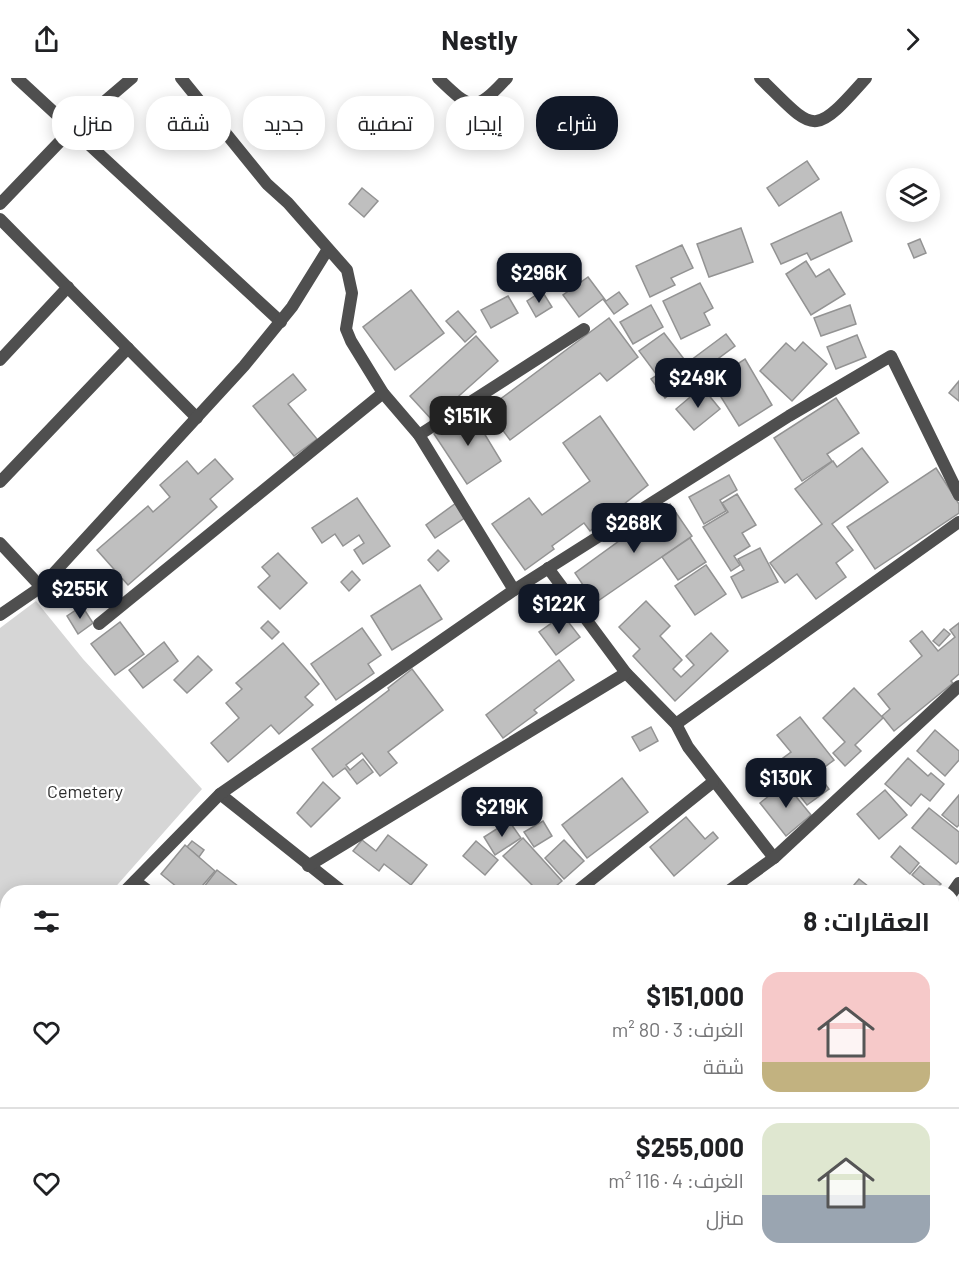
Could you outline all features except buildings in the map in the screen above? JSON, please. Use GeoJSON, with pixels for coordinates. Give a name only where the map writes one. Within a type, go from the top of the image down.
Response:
{"type":"FeatureCollection","features":[{"type":"Feature","properties":{"kind":"street"},"geometry":{"type":"LineString","coordinates":[[17,78],[52,112]]}},
{"type":"Feature","properties":{"kind":"street"},"geometry":{"type":"LineString","coordinates":[[111,96],[132,78]]}},
{"type":"Feature","properties":{"kind":"street"},"geometry":{"type":"LineString","coordinates":[[181,78],[267,184],[347,270],[352,281],[352,293],[346,329],[383,393],[419,435],[514,590]]}},
{"type":"Feature","properties":{"kind":"street"},"geometry":{"type":"LineString","coordinates":[[438,78],[461,100],[474,104],[487,99],[507,78]]}},
{"type":"Feature","properties":{"kind":"street"},"geometry":{"type":"LineString","coordinates":[[760,78],[802,118],[816,122],[830,117],[866,78]]}},
{"type":"Feature","properties":{"kind":"street"},"geometry":{"type":"LineString","coordinates":[[0,204],[52,150]]}},
{"type":"Feature","properties":{"kind":"street"},"geometry":{"type":"LineString","coordinates":[[93,150],[281,322]]}},
{"type":"Feature","properties":{"kind":"street"},"geometry":{"type":"LineString","coordinates":[[0,219],[197,418]]}},
{"type":"Feature","properties":{"kind":"street"},"geometry":{"type":"LineString","coordinates":[[0,615],[40,586],[197,418],[281,322],[328,249]]}},
{"type":"Feature","properties":{"kind":"street"},"geometry":{"type":"LineString","coordinates":[[0,360],[68,287]]}},
{"type":"Feature","properties":{"kind":"street"},"geometry":{"type":"LineString","coordinates":[[419,435],[584,329]]}},
{"type":"Feature","properties":{"kind":"street"},"geometry":{"type":"LineString","coordinates":[[0,482],[128,348]]}},
{"type":"Feature","properties":{"kind":"street"},"geometry":{"type":"LineString","coordinates":[[131,885],[220,794],[514,590],[789,416],[891,356],[959,495]]}},
{"type":"Feature","properties":{"kind":"street"},"geometry":{"type":"LineString","coordinates":[[99,624],[383,393]]}},
{"type":"Feature","properties":{"kind":"street"},"geometry":{"type":"LineString","coordinates":[[676,724],[959,522]]}},
{"type":"Feature","properties":{"kind":"street"},"geometry":{"type":"LineString","coordinates":[[0,543],[40,586]]}},
{"type":"Feature","properties":{"kind":"street"},"geometry":{"type":"LineString","coordinates":[[548,568],[626,673],[676,724],[688,747],[713,782],[774,858]]}},
{"type":"Feature","properties":{"kind":"street"},"geometry":{"type":"LineString","coordinates":[[308,866],[626,673]]}},
{"type":"Feature","properties":{"kind":"street"},"geometry":{"type":"LineString","coordinates":[[737,885],[774,858],[959,686]]}},
{"type":"Feature","properties":{"kind":"street"},"geometry":{"type":"LineString","coordinates":[[585,885],[713,782]]}},
{"type":"Feature","properties":{"kind":"street"},"geometry":{"type":"LineString","coordinates":[[220,794],[334,885]]}},
{"type":"Feature","properties":{"kind":"street"},"geometry":{"type":"LineString","coordinates":[[135,881],[140,885]]}},
{"type":"Feature","properties":{"kind":"green space","name":"Cemetery"},"geometry":{"type":"Polygon","coordinates":[[[36,601],[83,659],[202,789],[117,885],[0,885],[0,628],[36,601]]]}}]}
